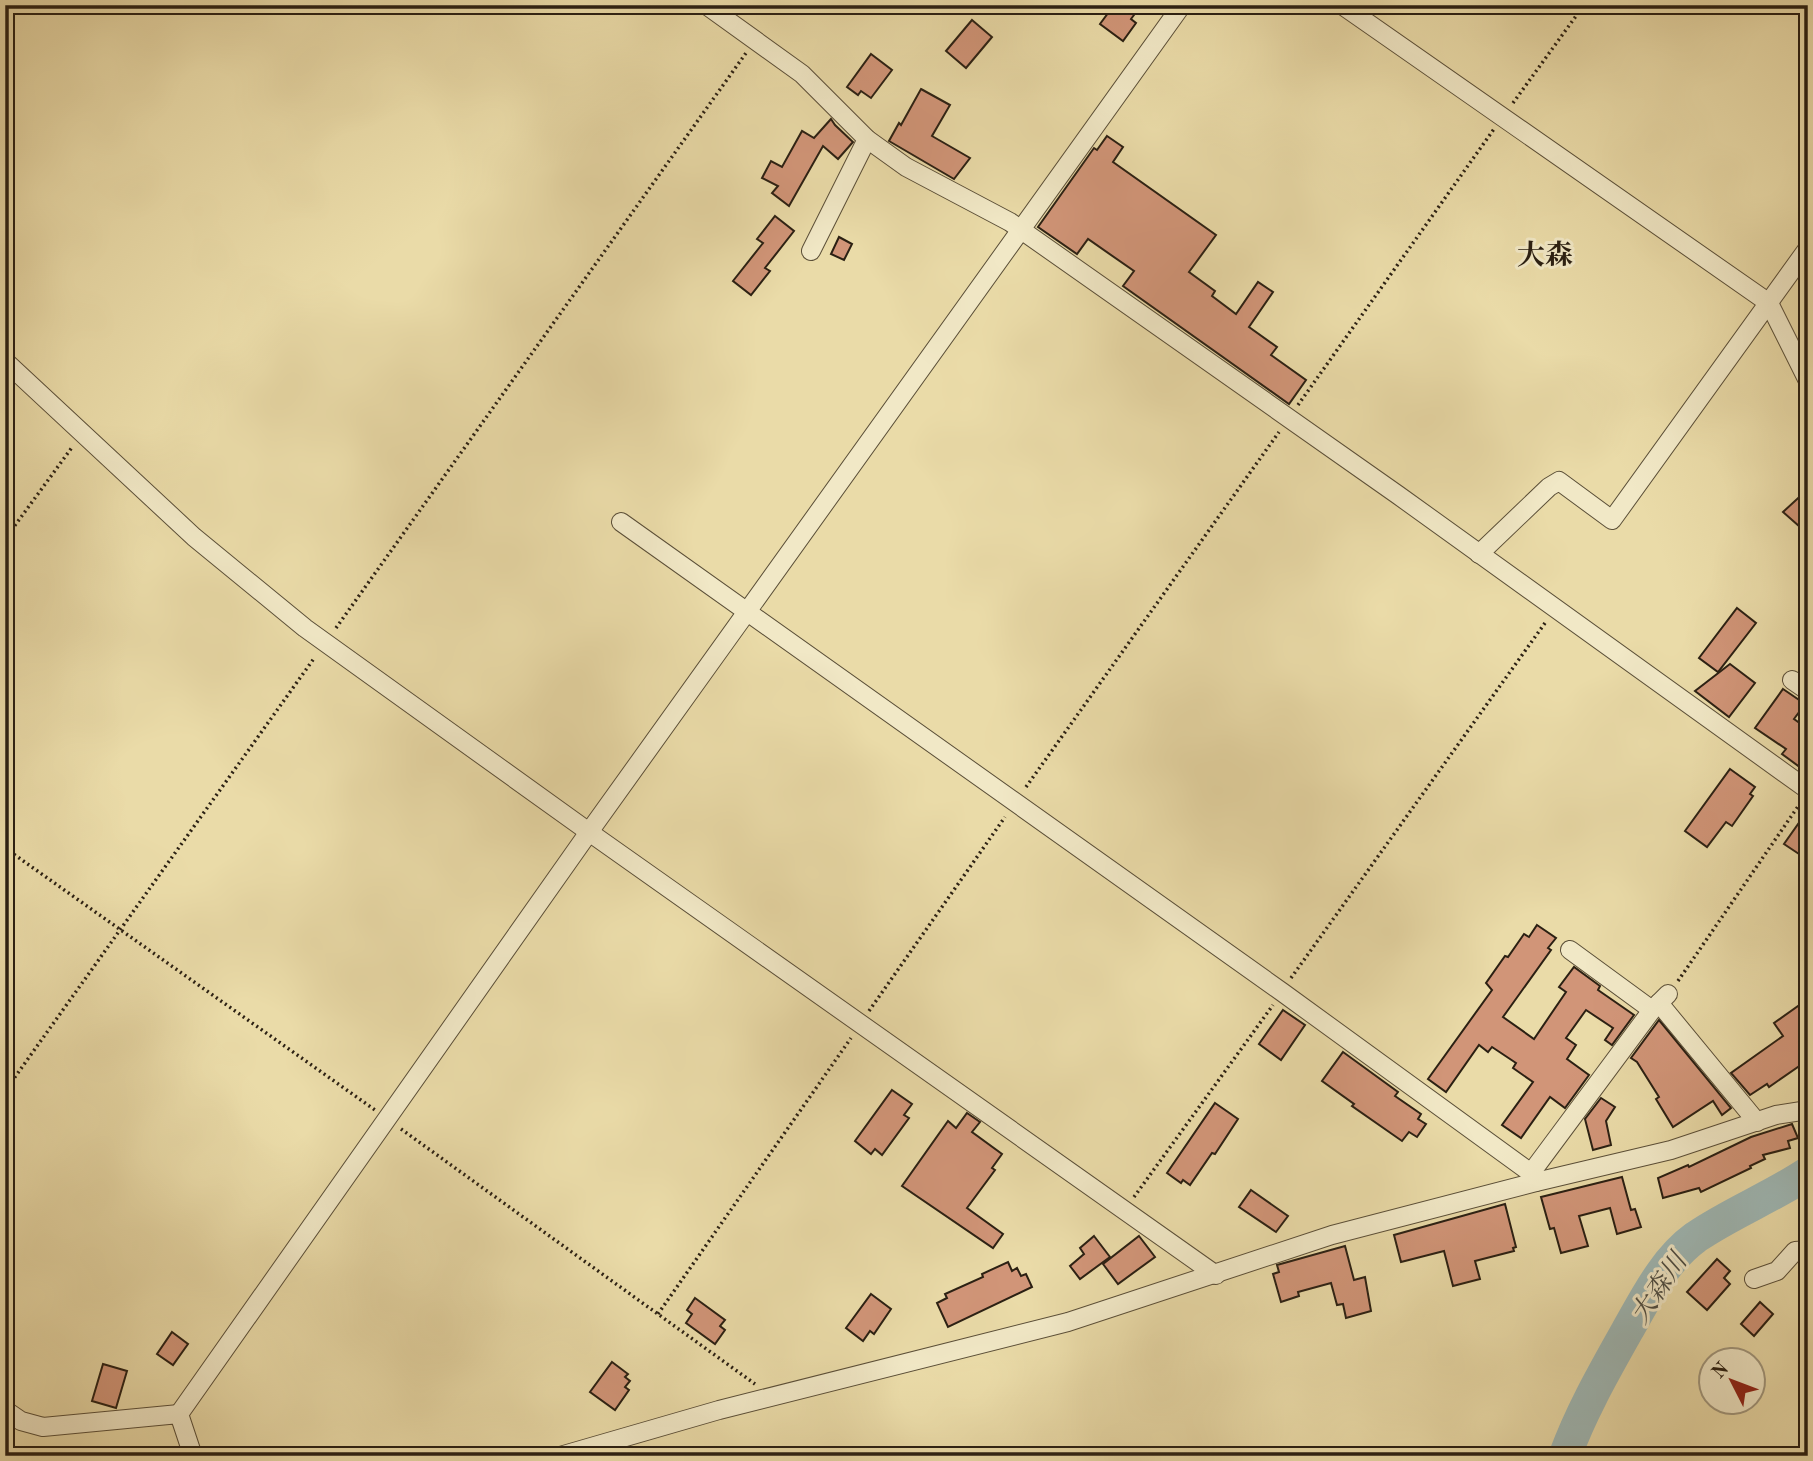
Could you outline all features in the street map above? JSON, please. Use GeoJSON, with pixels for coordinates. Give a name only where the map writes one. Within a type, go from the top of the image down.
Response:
{"type":"FeatureCollection","features":[{"type":"Feature","properties":{"kind":"street"},"geometry":{"type":"LineString","coordinates":[[706,5],[802,74],[867,139],[906,167],[954,191],[1021,232],[1288,419],[1555,609],[1804,797]]}},
{"type":"Feature","properties":{"kind":"street"},"geometry":{"type":"LineString","coordinates":[[5,1410],[21,1421],[43,1427],[179,1414],[589,832],[1182,5]]}},
{"type":"Feature","properties":{"kind":"street"},"geometry":{"type":"LineString","coordinates":[[1342,5],[1769,303],[1808,381]]}},
{"type":"Feature","properties":{"kind":"street"},"geometry":{"type":"LineString","coordinates":[[811,251],[867,139]]}},
{"type":"Feature","properties":{"kind":"street"},"geometry":{"type":"LineString","coordinates":[[1479,554],[1549,487],[1559,481],[1612,520],[1808,248]]}},
{"type":"Feature","properties":{"kind":"street"},"geometry":{"type":"LineString","coordinates":[[5,361],[194,537],[326,642],[589,832],[1216,1275]]}},
{"type":"Feature","properties":{"kind":"street"},"geometry":{"type":"LineString","coordinates":[[621,522],[1282,992],[1534,1177]]}},
{"type":"Feature","properties":{"kind":"street"},"geometry":{"type":"LineString","coordinates":[[1792,680],[1808,691]]}},
{"type":"Feature","properties":{"kind":"street"},"geometry":{"type":"LineString","coordinates":[[1570,950],[1660,1002],[1757,1122]]}},
{"type":"Feature","properties":{"kind":"street"},"geometry":{"type":"LineString","coordinates":[[1534,1177],[1660,1002]]}},
{"type":"Feature","properties":{"kind":"street"},"geometry":{"type":"LineString","coordinates":[[560,1456],[719,1410],[1068,1322],[1332,1235],[1534,1177],[1671,1150],[1776,1115],[1808,1110]]}},
{"type":"Feature","properties":{"kind":"street"},"geometry":{"type":"LineString","coordinates":[[1754,1279],[1777,1272],[1795,1251],[1808,1250]]}},
{"type":"Feature","properties":{"kind":"street"},"geometry":{"type":"LineString","coordinates":[[179,1414],[193,1456]]}},
{"type":"Feature","properties":{"kind":"path"},"geometry":{"type":"LineString","coordinates":[[658,1314],[1015,802],[1584,5]]}},
{"type":"Feature","properties":{"kind":"path"},"geometry":{"type":"LineString","coordinates":[[5,1091],[755,41]]}},
{"type":"Feature","properties":{"kind":"path"},"geometry":{"type":"LineString","coordinates":[[5,539],[82,433]]}},
{"type":"Feature","properties":{"kind":"path"},"geometry":{"type":"LineString","coordinates":[[1124,1210],[1555,609]]}},
{"type":"Feature","properties":{"kind":"path"},"geometry":{"type":"LineString","coordinates":[[1660,1002],[1804,797]]}},
{"type":"Feature","properties":{"kind":"building"},"geometry":{"type":"Polygon","coordinates":[[[1114,5],[1129,5],[1137,11],[1131,19],[1136,23],[1123,41],[1100,24],[1114,5]]]}},
{"type":"Feature","properties":{"kind":"building"},"geometry":{"type":"Polygon","coordinates":[[[972,20],[992,37],[966,68],[946,51],[972,20]]]}},
{"type":"Feature","properties":{"kind":"building"},"geometry":{"type":"Polygon","coordinates":[[[871,54],[892,70],[871,98],[861,91],[858,95],[847,87],[871,54]]]}},
{"type":"Feature","properties":{"kind":"building"},"geometry":{"type":"Polygon","coordinates":[[[921,89],[950,105],[932,136],[970,158],[954,179],[889,141],[921,89]]]}},
{"type":"Feature","properties":{"kind":"building"},"geometry":{"type":"Polygon","coordinates":[[[831,119],[853,142],[838,159],[823,146],[789,206],[772,193],[778,186],[762,178],[771,161],[782,167],[802,131],[814,138],[831,119]]]}},
{"type":"Feature","properties":{"kind":"building"},"geometry":{"type":"Polygon","coordinates":[[[1107,136],[1123,147],[1113,162],[1216,235],[1189,272],[1215,291],[1212,296],[1236,314],[1258,282],[1273,292],[1249,327],[1277,347],[1271,355],[1306,380],[1289,404],[1123,286],[1134,271],[1088,239],[1077,254],[1038,227],[1094,148],[1097,150],[1107,136]]]}},
{"type":"Feature","properties":{"kind":"building"},"geometry":{"type":"Polygon","coordinates":[[[775,216],[794,231],[765,268],[770,271],[751,295],[733,281],[763,243],[757,239],[775,216]]]}},
{"type":"Feature","properties":{"kind":"building"},"geometry":{"type":"Polygon","coordinates":[[[839,237],[852,244],[844,260],[831,254],[839,237]]]}},
{"type":"Feature","properties":{"kind":"building"},"geometry":{"type":"Polygon","coordinates":[[[1808,489],[1808,534],[1783,512],[1808,489]]]}},
{"type":"Feature","properties":{"kind":"building"},"geometry":{"type":"Polygon","coordinates":[[[1737,608],[1756,623],[1718,672],[1699,658],[1737,608]]]}},
{"type":"Feature","properties":{"kind":"building"},"geometry":{"type":"Polygon","coordinates":[[[1730,664],[1755,683],[1729,717],[1695,691],[1730,664]]]}},
{"type":"Feature","properties":{"kind":"building"},"geometry":{"type":"Polygon","coordinates":[[[1783,689],[1805,704],[1794,719],[1808,729],[1808,758],[1801,768],[1782,754],[1786,749],[1755,728],[1783,689]]]}},
{"type":"Feature","properties":{"kind":"building"},"geometry":{"type":"Polygon","coordinates":[[[1730,769],[1755,787],[1750,794],[1753,796],[1732,826],[1726,822],[1707,847],[1685,831],[1730,769]]]}},
{"type":"Feature","properties":{"kind":"building"},"geometry":{"type":"Polygon","coordinates":[[[1808,810],[1808,860],[1784,844],[1808,810]]]}},
{"type":"Feature","properties":{"kind":"building"},"geometry":{"type":"Polygon","coordinates":[[[1537,925],[1556,938],[1548,948],[1551,950],[1503,1017],[1534,1039],[1566,992],[1559,987],[1574,967],[1600,986],[1598,990],[1634,1015],[1612,1045],[1605,1040],[1613,1028],[1586,1010],[1566,1038],[1576,1045],[1567,1059],[1589,1075],[1565,1108],[1550,1097],[1521,1138],[1502,1125],[1533,1082],[1513,1068],[1516,1063],[1492,1047],[1488,1052],[1479,1045],[1446,1092],[1428,1079],[1492,990],[1486,983],[1505,956],[1508,957],[1524,934],[1529,937],[1537,925]]]}},
{"type":"Feature","properties":{"kind":"building"},"geometry":{"type":"Polygon","coordinates":[[[1808,999],[1808,1060],[1769,1087],[1767,1084],[1750,1095],[1731,1073],[1783,1036],[1774,1023],[1808,999]]]}},
{"type":"Feature","properties":{"kind":"building"},"geometry":{"type":"Polygon","coordinates":[[[1283,1010],[1305,1025],[1281,1060],[1259,1044],[1283,1010]]]}},
{"type":"Feature","properties":{"kind":"building"},"geometry":{"type":"Polygon","coordinates":[[[1659,1020],[1731,1108],[1722,1115],[1713,1101],[1673,1127],[1656,1099],[1659,1097],[1637,1062],[1631,1058],[1659,1020]]]}},
{"type":"Feature","properties":{"kind":"building"},"geometry":{"type":"Polygon","coordinates":[[[1343,1052],[1398,1092],[1395,1096],[1421,1114],[1418,1119],[1426,1124],[1417,1137],[1409,1132],[1402,1141],[1322,1081],[1343,1052]]]}},
{"type":"Feature","properties":{"kind":"building"},"geometry":{"type":"Polygon","coordinates":[[[892,1090],[912,1104],[904,1115],[909,1118],[882,1155],[875,1149],[871,1154],[855,1141],[892,1090]]]}},
{"type":"Feature","properties":{"kind":"building"},"geometry":{"type":"Polygon","coordinates":[[[1601,1098],[1615,1107],[1606,1121],[1611,1145],[1593,1150],[1585,1119],[1601,1098]]]}},
{"type":"Feature","properties":{"kind":"building"},"geometry":{"type":"Polygon","coordinates":[[[1215,1103],[1238,1119],[1190,1185],[1183,1180],[1181,1183],[1167,1173],[1215,1103]]]}},
{"type":"Feature","properties":{"kind":"building"},"geometry":{"type":"Polygon","coordinates":[[[967,1113],[980,1122],[972,1132],[1002,1154],[992,1168],[995,1170],[967,1208],[1003,1234],[993,1248],[902,1186],[948,1121],[956,1128],[967,1113]]]}},
{"type":"Feature","properties":{"kind":"building"},"geometry":{"type":"Polygon","coordinates":[[[1792,1124],[1798,1138],[1788,1141],[1790,1148],[1763,1155],[1765,1159],[1750,1166],[1751,1168],[1701,1192],[1699,1188],[1663,1198],[1658,1178],[1688,1165],[1689,1167],[1751,1137],[1792,1124]]]}},
{"type":"Feature","properties":{"kind":"building"},"geometry":{"type":"Polygon","coordinates":[[[1622,1177],[1631,1210],[1635,1209],[1641,1227],[1617,1234],[1610,1208],[1579,1216],[1588,1246],[1561,1253],[1554,1228],[1550,1229],[1541,1197],[1622,1177]]]}},
{"type":"Feature","properties":{"kind":"building"},"geometry":{"type":"Polygon","coordinates":[[[1251,1190],[1288,1216],[1276,1232],[1239,1207],[1251,1190]]]}},
{"type":"Feature","properties":{"kind":"building"},"geometry":{"type":"Polygon","coordinates":[[[1505,1204],[1516,1247],[1513,1248],[1514,1251],[1475,1261],[1480,1279],[1453,1286],[1444,1251],[1401,1262],[1394,1235],[1505,1204]]]}},
{"type":"Feature","properties":{"kind":"building"},"geometry":{"type":"Polygon","coordinates":[[[1094,1236],[1110,1257],[1080,1279],[1070,1266],[1084,1254],[1080,1248],[1094,1236]]]}},
{"type":"Feature","properties":{"kind":"building"},"geometry":{"type":"Polygon","coordinates":[[[1139,1236],[1155,1257],[1118,1284],[1103,1264],[1139,1236]]]}},
{"type":"Feature","properties":{"kind":"building"},"geometry":{"type":"Polygon","coordinates":[[[1345,1246],[1354,1280],[1365,1277],[1371,1311],[1346,1318],[1343,1304],[1337,1305],[1331,1283],[1298,1292],[1299,1296],[1281,1302],[1273,1274],[1279,1272],[1277,1265],[1345,1246]]]}},
{"type":"Feature","properties":{"kind":"building"},"geometry":{"type":"Polygon","coordinates":[[[1717,1259],[1730,1271],[1724,1278],[1730,1284],[1707,1310],[1687,1292],[1717,1259]]]}},
{"type":"Feature","properties":{"kind":"building"},"geometry":{"type":"Polygon","coordinates":[[[1008,1262],[1012,1271],[1017,1268],[1021,1276],[1026,1274],[1032,1287],[948,1327],[937,1303],[947,1298],[945,1294],[1008,1262]]]}},
{"type":"Feature","properties":{"kind":"building"},"geometry":{"type":"Polygon","coordinates":[[[871,1294],[891,1309],[874,1334],[870,1331],[863,1341],[846,1328],[871,1294]]]}},
{"type":"Feature","properties":{"kind":"building"},"geometry":{"type":"Polygon","coordinates":[[[695,1298],[725,1320],[720,1326],[725,1330],[715,1344],[686,1323],[692,1314],[687,1310],[695,1298]]]}},
{"type":"Feature","properties":{"kind":"building"},"geometry":{"type":"Polygon","coordinates":[[[1760,1302],[1773,1314],[1754,1336],[1741,1324],[1760,1302]]]}},
{"type":"Feature","properties":{"kind":"building"},"geometry":{"type":"Polygon","coordinates":[[[172,1332],[188,1344],[173,1365],[157,1354],[172,1332]]]}},
{"type":"Feature","properties":{"kind":"building"},"geometry":{"type":"Polygon","coordinates":[[[612,1362],[628,1374],[625,1377],[630,1381],[625,1387],[629,1390],[615,1410],[590,1392],[612,1362]]]}},
{"type":"Feature","properties":{"kind":"building"},"geometry":{"type":"Polygon","coordinates":[[[103,1364],[127,1371],[116,1408],[92,1401],[103,1364]]]}},
{"type":"Feature","properties":{"kind":"waterway","name":"大森川"},"geometry":{"type":"LineString","coordinates":[[1565,1456],[1610,1362],[1649,1293],[1674,1257],[1709,1228],[1808,1173]]}},
{"type":"Feature","properties":{"kind":"district","name":"大森"},"geometry":{"type":"Point","coordinates":[1545,254]}}]}
